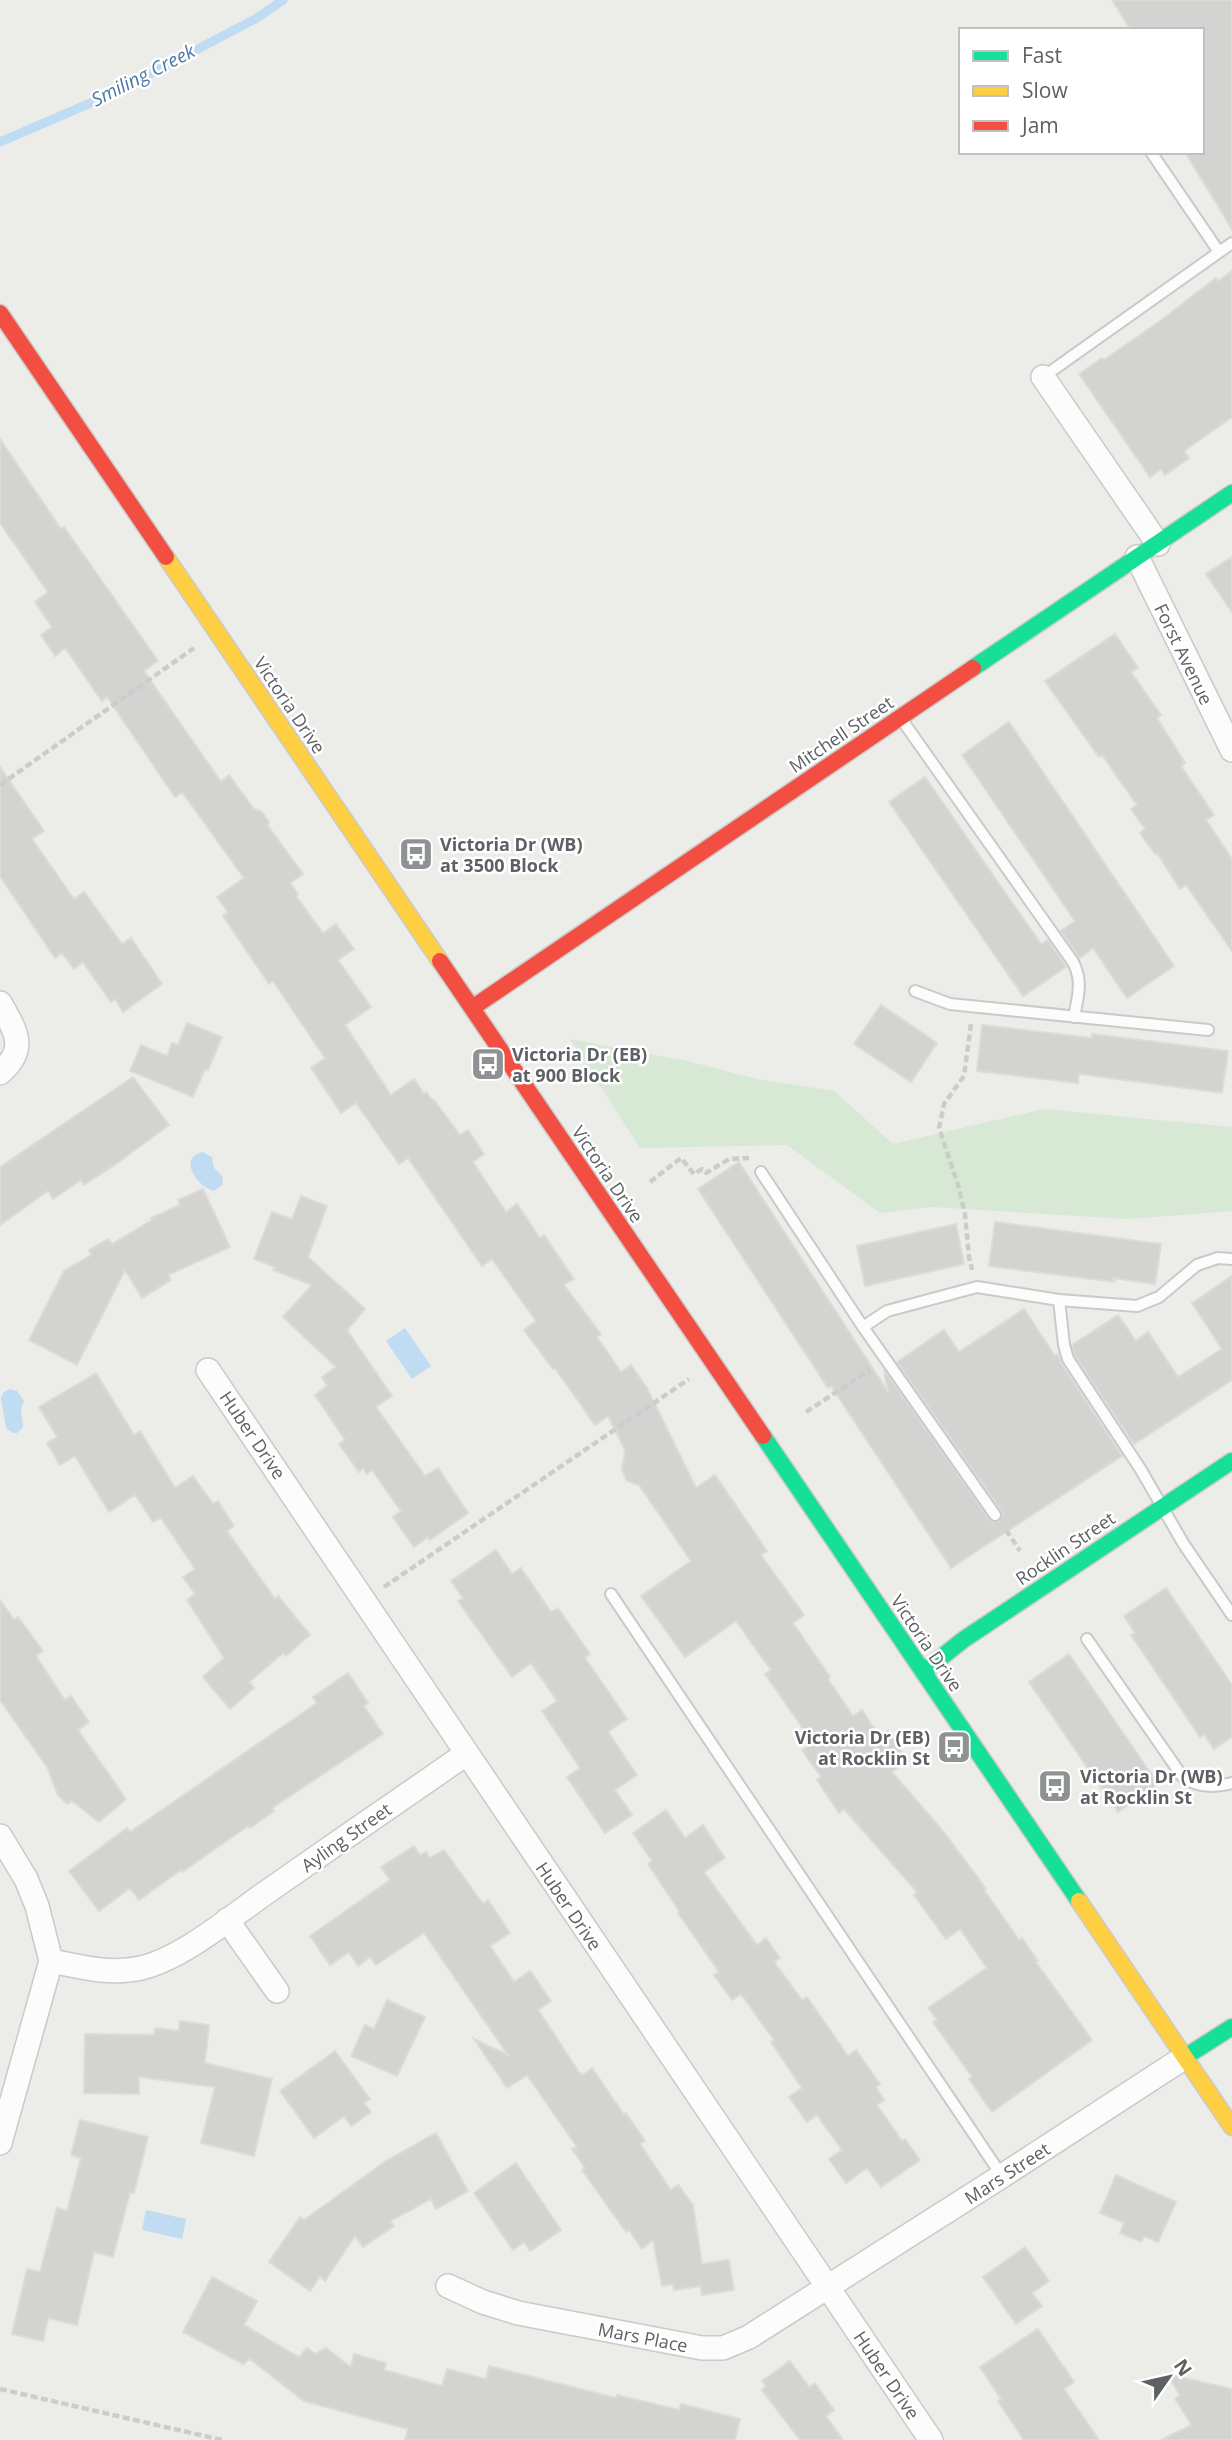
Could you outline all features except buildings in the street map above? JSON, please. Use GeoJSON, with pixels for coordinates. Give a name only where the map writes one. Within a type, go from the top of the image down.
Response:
{"type":"FeatureCollection","features":[{"type":"Feature","properties":{"kind":"main road","name":"Victoria Drive"},"geometry":{"type":"LineString","coordinates":[[0,313],[1232,2127]]}},
{"type":"Feature","properties":{"kind":"main road","name":"Mitchell Street"},"geometry":{"type":"LineString","coordinates":[[472,1008],[1232,493]]}},
{"type":"Feature","properties":{"kind":"main road","name":"Rocklin Street"},"geometry":{"type":"LineString","coordinates":[[923,1672],[963,1640],[1232,1461]]}},
{"type":"Feature","properties":{"kind":"main road"},"geometry":{"type":"LineString","coordinates":[[1185,2057],[1232,2027]]}},
{"type":"Feature","properties":{"kind":"street"},"geometry":{"type":"LineString","coordinates":[[1043,377],[1158,544]]}},
{"type":"Feature","properties":{"kind":"street","name":"Forst Avenue"},"geometry":{"type":"LineString","coordinates":[[1137,557],[1229,735]]}},
{"type":"Feature","properties":{"kind":"street"},"geometry":{"type":"LineString","coordinates":[[0,1003],[12,1023],[18,1048],[14,1058],[0,1073]]}},
{"type":"Feature","properties":{"kind":"street","name":"Huber Drive"},"geometry":{"type":"LineString","coordinates":[[208,1370],[932,2440]]}},
{"type":"Feature","properties":{"kind":"street","name":"Ayling Street"},"geometry":{"type":"LineString","coordinates":[[51,1961],[105,1971],[142,1968],[168,1958],[466,1754]]}},
{"type":"Feature","properties":{"kind":"street"},"geometry":{"type":"LineString","coordinates":[[0,1836],[26,1879],[37,1906],[51,1961],[0,2143]]}},
{"type":"Feature","properties":{"kind":"street"},"geometry":{"type":"LineString","coordinates":[[227,1920],[277,1991]]}},
{"type":"Feature","properties":{"kind":"street","name":"Mars Street"},"geometry":{"type":"LineString","coordinates":[[828,2287],[1185,2057]]}},
{"type":"Feature","properties":{"kind":"street","name":"Mars Place"},"geometry":{"type":"LineString","coordinates":[[448,2286],[483,2302],[518,2312],[713,2349],[738,2343],[828,2287]]}},
{"type":"Feature","properties":{"kind":"lane"},"geometry":{"type":"LineString","coordinates":[[1152,154],[1219,252]]}},
{"type":"Feature","properties":{"kind":"lane"},"geometry":{"type":"LineString","coordinates":[[1043,377],[1232,243]]}},
{"type":"Feature","properties":{"kind":"lane"},"geometry":{"type":"LineString","coordinates":[[900,718],[1073,962],[1080,984],[1074,1017]]}},
{"type":"Feature","properties":{"kind":"lane"},"geometry":{"type":"LineString","coordinates":[[915,991],[950,1004],[1208,1030]]}},
{"type":"Feature","properties":{"kind":"lane"},"geometry":{"type":"LineString","coordinates":[[761,1172],[863,1327],[995,1515]]}},
{"type":"Feature","properties":{"kind":"lane"},"geometry":{"type":"LineString","coordinates":[[863,1327],[887,1311],[977,1287],[1059,1300],[1137,1306],[1159,1297],[1187,1272],[1207,1261],[1218,1258],[1232,1259]]}},
{"type":"Feature","properties":{"kind":"lane"},"geometry":{"type":"LineString","coordinates":[[1059,1300],[1068,1359],[1232,1615]]}},
{"type":"Feature","properties":{"kind":"lane"},"geometry":{"type":"LineString","coordinates":[[611,1594],[1002,2176]]}},
{"type":"Feature","properties":{"kind":"lane"},"geometry":{"type":"LineString","coordinates":[[1087,1639],[1188,1782],[1210,1787],[1232,1783]]}},
{"type":"Feature","properties":{"kind":"path"},"geometry":{"type":"LineString","coordinates":[[0,785],[188,652]]}},
{"type":"Feature","properties":{"kind":"path"},"geometry":{"type":"LineString","coordinates":[[973,1007],[964,1076],[944,1104],[939,1128],[965,1214],[969,1257],[977,1287]]}},
{"type":"Feature","properties":{"kind":"path"},"geometry":{"type":"LineString","coordinates":[[650,1182],[681,1158],[694,1174],[702,1169],[706,1173],[729,1159]]}},
{"type":"Feature","properties":{"kind":"path"},"geometry":{"type":"LineString","coordinates":[[364,1600],[713,1362]]}},
{"type":"Feature","properties":{"kind":"path"},"geometry":{"type":"LineString","coordinates":[[806,1412],[864,1374]]}},
{"type":"Feature","properties":{"kind":"path"},"geometry":{"type":"LineString","coordinates":[[995,1515],[1020,1551]]}},
{"type":"Feature","properties":{"kind":"path"},"geometry":{"type":"LineString","coordinates":[[0,2389],[222,2440]]}},
{"type":"Feature","properties":{"kind":"green space"},"geometry":{"type":"Polygon","coordinates":[[[570,1039],[687,1061],[757,1079],[834,1091],[893,1144],[1044,1109],[1232,1127],[1232,1211],[1128,1219],[932,1207],[880,1213],[787,1145],[640,1148],[570,1039]]]}},
{"type":"Feature","properties":{"kind":"water"},"geometry":{"type":"Polygon","coordinates":[[[203,1152],[212,1157],[214,1168],[223,1177],[222,1185],[214,1191],[201,1184],[192,1172],[191,1160],[203,1152]]]}},
{"type":"Feature","properties":{"kind":"water"},"geometry":{"type":"Polygon","coordinates":[[[405,1328],[431,1366],[412,1379],[386,1341],[405,1328]]]}},
{"type":"Feature","properties":{"kind":"water"},"geometry":{"type":"Polygon","coordinates":[[[10,1389],[17,1391],[24,1401],[21,1409],[23,1427],[17,1433],[6,1428],[1,1398],[4,1392],[10,1389]]]}},
{"type":"Feature","properties":{"kind":"water"},"geometry":{"type":"Polygon","coordinates":[[[146,2210],[186,2219],[182,2239],[142,2230],[146,2210]]]}},
{"type":"Feature","properties":{"kind":"waterway","name":"Smiling Creek"},"geometry":{"type":"LineString","coordinates":[[0,142],[116,92],[257,18],[283,0]]}},
{"type":"Feature","properties":{"kind":"traffic: fast"},"geometry":{"type":"LineString","coordinates":[[973,668],[1232,493]]}},
{"type":"Feature","properties":{"kind":"traffic: fast"},"geometry":{"type":"LineString","coordinates":[[763,1436],[1079,1901]]}},
{"type":"Feature","properties":{"kind":"traffic: fast"},"geometry":{"type":"LineString","coordinates":[[923,1672],[963,1640],[1232,1461]]}},
{"type":"Feature","properties":{"kind":"traffic: fast"},"geometry":{"type":"LineString","coordinates":[[1185,2057],[1232,2027]]}},
{"type":"Feature","properties":{"kind":"traffic: slow"},"geometry":{"type":"LineString","coordinates":[[166,557],[440,961]]}},
{"type":"Feature","properties":{"kind":"traffic: slow"},"geometry":{"type":"LineString","coordinates":[[1079,1901],[1232,2127]]}},
{"type":"Feature","properties":{"kind":"traffic: jam"},"geometry":{"type":"LineString","coordinates":[[0,313],[166,557]]}},
{"type":"Feature","properties":{"kind":"traffic: jam"},"geometry":{"type":"LineString","coordinates":[[472,1008],[973,668]]}},
{"type":"Feature","properties":{"kind":"traffic: jam"},"geometry":{"type":"LineString","coordinates":[[440,961],[763,1436]]}},
{"type":"Feature","properties":{"kind":"place","name":"Victoria Dr (WB) at 3500 Block"},"geometry":{"type":"Point","coordinates":[416,854]}},
{"type":"Feature","properties":{"kind":"place","name":"Victoria Dr (EB) at 900 Block"},"geometry":{"type":"Point","coordinates":[488,1064]}},
{"type":"Feature","properties":{"kind":"place","name":"Victoria Dr (EB) at Rocklin St"},"geometry":{"type":"Point","coordinates":[954,1747]}},
{"type":"Feature","properties":{"kind":"place","name":"Victoria Dr (WB) at Rocklin St"},"geometry":{"type":"Point","coordinates":[1055,1786]}}]}
